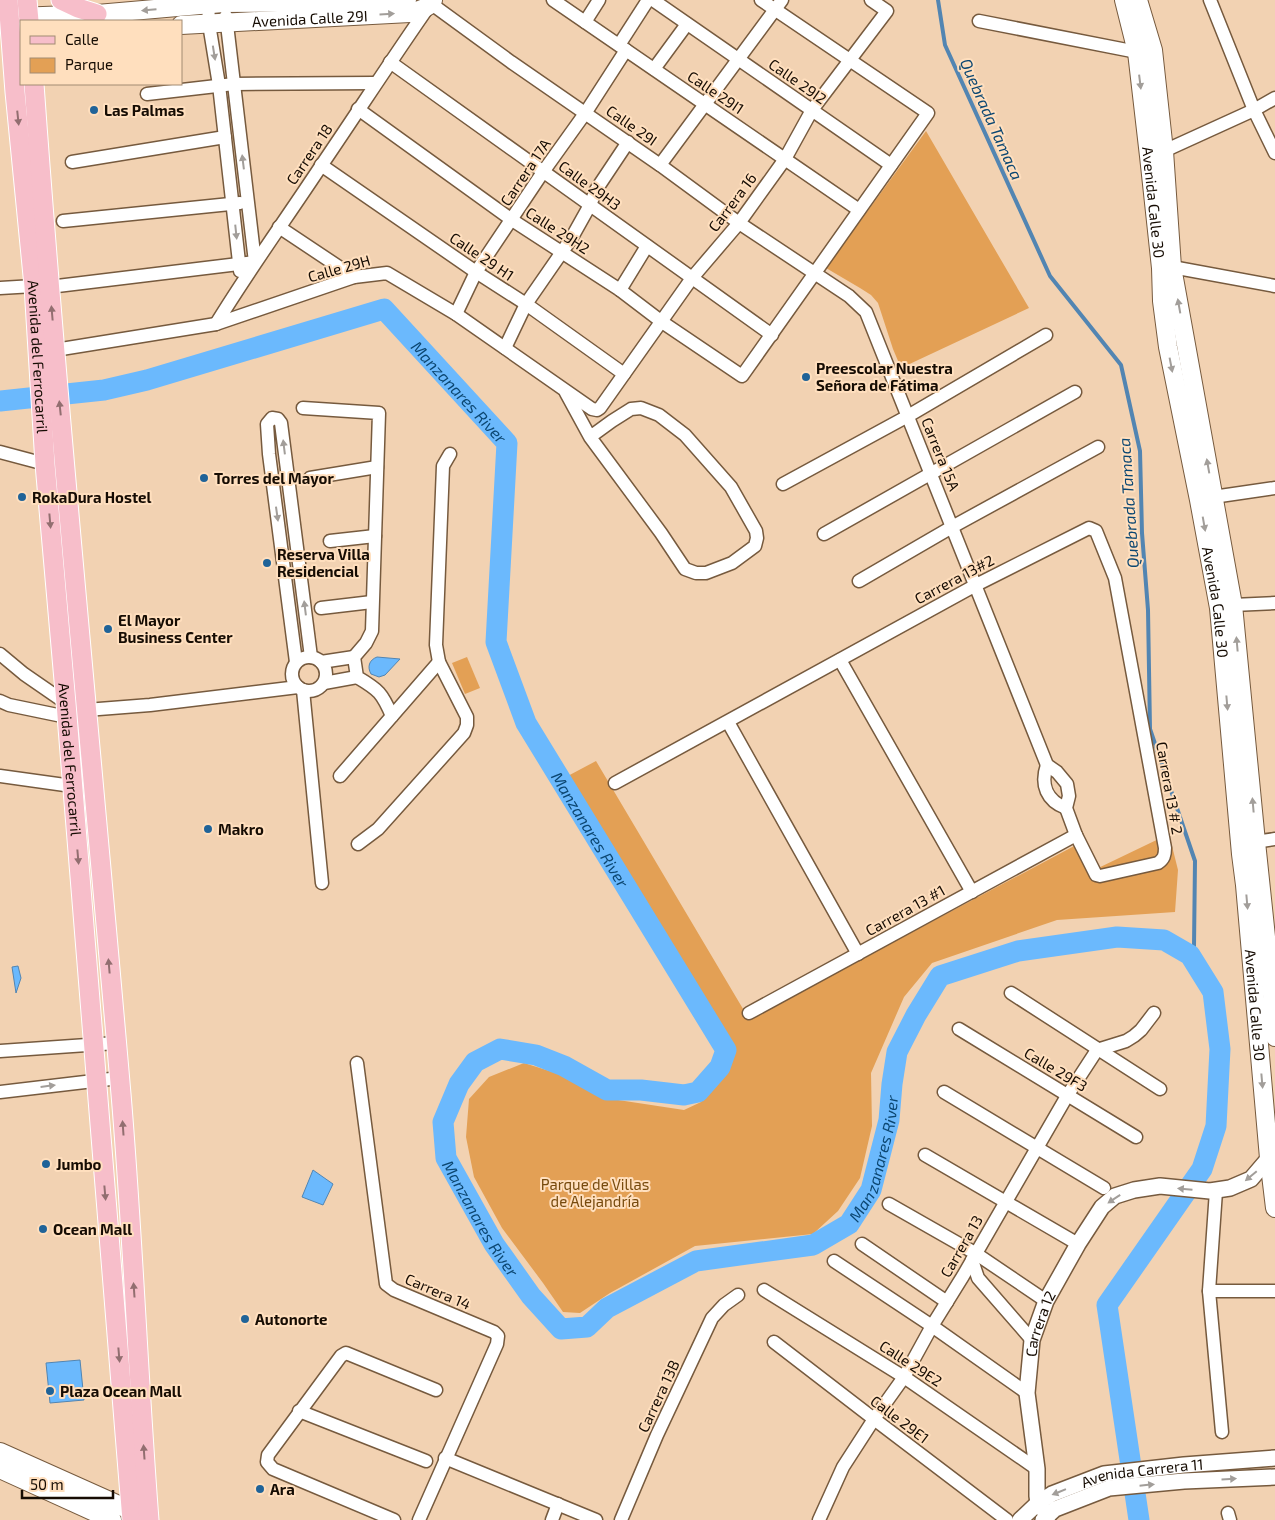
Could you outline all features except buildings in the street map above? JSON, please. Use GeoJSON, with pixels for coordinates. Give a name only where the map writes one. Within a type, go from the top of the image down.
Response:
{"type":"FeatureCollection","features":[{"type":"Feature","properties":{"kind":"main road"},"geometry":{"type":"LineString","coordinates":[[61,0],[97,14]]}},
{"type":"Feature","properties":{"kind":"main road","name":"Avenida Calle 29I"},"geometry":{"type":"LineString","coordinates":[[15,20],[215,2],[366,2],[407,0]]}},
{"type":"Feature","properties":{"kind":"main road","name":"Avenida Calle 30"},"geometry":{"type":"LineString","coordinates":[[1124,0],[1145,51],[1164,151],[1167,268],[1162,301],[1168,347],[1219,608],[1248,843],[1274,994],[1275,1036]]}},
{"type":"Feature","properties":{"kind":"main road","name":"Avenida Calle 30"},"geometry":{"type":"LineString","coordinates":[[1138,0],[1167,268],[1234,605],[1248,843],[1246,885],[1272,1152],[1275,1208]]}},
{"type":"Feature","properties":{"kind":"main road","name":"Avenida Calle 29I"},"geometry":{"type":"LineString","coordinates":[[182,25],[410,13],[421,10],[430,1]]}},
{"type":"Feature","properties":{"kind":"main road","name":"Avenida del Ferrocarril"},"geometry":{"type":"LineString","coordinates":[[15,20],[15,92],[42,286],[49,357],[64,454],[119,1078],[143,1518]]}},
{"type":"Feature","properties":{"kind":"main road"},"geometry":{"type":"LineString","coordinates":[[0,63],[15,92]]}},
{"type":"Feature","properties":{"kind":"main road","name":"Avenida del Ferrocarril"},"geometry":{"type":"LineString","coordinates":[[35,86],[42,286]]}},
{"type":"Feature","properties":{"kind":"main road","name":"Avenida del Ferrocarril"},"geometry":{"type":"LineString","coordinates":[[49,357],[45,459],[96,1080],[143,1518]]}},
{"type":"Feature","properties":{"kind":"main road"},"geometry":{"type":"LineString","coordinates":[[0,1452],[143,1518]]}},
{"type":"Feature","properties":{"kind":"main road"},"geometry":{"type":"LineString","coordinates":[[0,1470],[112,1520]]}},
{"type":"Feature","properties":{"kind":"street","name":"Calle 29I1"},"geometry":{"type":"LineString","coordinates":[[553,0],[860,210]]}},
{"type":"Feature","properties":{"kind":"street"},"geometry":{"type":"LineString","coordinates":[[585,22],[599,0]]}},
{"type":"Feature","properties":{"kind":"street"},"geometry":{"type":"LineString","coordinates":[[762,0],[778,5],[850,60],[928,113],[772,335]]}},
{"type":"Feature","properties":{"kind":"street","name":"Carrera 16"},"geometry":{"type":"LineString","coordinates":[[597,410],[692,278],[739,223],[785,158],[812,110],[887,10],[872,0]]}},
{"type":"Feature","properties":{"kind":"street"},"geometry":{"type":"LineString","coordinates":[[1210,0],[1254,110],[1275,153]]}},
{"type":"Feature","properties":{"kind":"street","name":"Carrera 18"},"geometry":{"type":"LineString","coordinates":[[216,324],[242,281],[322,165],[430,1]]}},
{"type":"Feature","properties":{"kind":"street","name":"Calle 29I"},"geometry":{"type":"LineString","coordinates":[[430,1],[511,62],[586,112],[739,223],[815,273]]}},
{"type":"Feature","properties":{"kind":"street","name":"Calle 29I2"},"geometry":{"type":"LineString","coordinates":[[655,1],[891,165]]}},
{"type":"Feature","properties":{"kind":"street","name":"Carrera 17A"},"geometry":{"type":"LineString","coordinates":[[456,314],[476,272],[586,112],[623,47],[655,1]]}},
{"type":"Feature","properties":{"kind":"street"},"geometry":{"type":"LineString","coordinates":[[0,288],[42,286],[255,262],[227,22],[215,2]]}},
{"type":"Feature","properties":{"kind":"street"},"geometry":{"type":"LineString","coordinates":[[215,2],[209,24],[226,137],[242,281]]}},
{"type":"Feature","properties":{"kind":"street"},"geometry":{"type":"LineString","coordinates":[[660,165],[778,5]]}},
{"type":"Feature","properties":{"kind":"street"},"geometry":{"type":"LineString","coordinates":[[979,21],[1145,51]]}},
{"type":"Feature","properties":{"kind":"street"},"geometry":{"type":"LineString","coordinates":[[654,69],[687,24]]}},
{"type":"Feature","properties":{"kind":"street","name":"Calle 29H3"},"geometry":{"type":"LineString","coordinates":[[390,62],[772,335]]}},
{"type":"Feature","properties":{"kind":"street"},"geometry":{"type":"LineString","coordinates":[[147,94],[234,84],[375,83]]}},
{"type":"Feature","properties":{"kind":"street"},"geometry":{"type":"LineString","coordinates":[[1164,151],[1254,110],[1275,98]]}},
{"type":"Feature","properties":{"kind":"street","name":"Calle 29H2"},"geometry":{"type":"LineString","coordinates":[[358,109],[512,220],[620,290],[662,322],[742,376],[772,335]]}},
{"type":"Feature","properties":{"kind":"street"},"geometry":{"type":"LineString","coordinates":[[72,162],[226,137]]}},
{"type":"Feature","properties":{"kind":"street"},"geometry":{"type":"LineString","coordinates":[[505,348],[526,304],[562,252],[590,205],[596,190],[628,142]]}},
{"type":"Feature","properties":{"kind":"street","name":"Calle 29 H1"},"geometry":{"type":"LineString","coordinates":[[322,165],[476,272],[526,304],[624,374]]}},
{"type":"Feature","properties":{"kind":"street"},"geometry":{"type":"LineString","coordinates":[[63,221],[248,203]]}},
{"type":"Feature","properties":{"kind":"street"},"geometry":{"type":"LineString","coordinates":[[279,227],[354,277]]}},
{"type":"Feature","properties":{"kind":"street"},"geometry":{"type":"LineString","coordinates":[[620,290],[647,246]]}},
{"type":"Feature","properties":{"kind":"street"},"geometry":{"type":"LineString","coordinates":[[1167,268],[1275,286]]}},
{"type":"Feature","properties":{"kind":"street","name":"Calle 29H"},"geometry":{"type":"LineString","coordinates":[[49,357],[216,324],[354,277],[387,272],[456,314],[592,410],[597,410]]}},
{"type":"Feature","properties":{"kind":"street","name":"Carrera 15A"},"geometry":{"type":"LineString","coordinates":[[815,273],[849,296],[866,312],[976,585]]}},
{"type":"Feature","properties":{"kind":"street"},"geometry":{"type":"LineString","coordinates":[[783,484],[908,416],[1046,335]]}},
{"type":"Feature","properties":{"kind":"street"},"geometry":{"type":"LineString","coordinates":[[565,390],[590,437],[686,569],[696,573],[706,573],[732,564],[755,546],[756,531],[731,487],[685,435],[659,416],[641,408],[631,409],[590,437]]}},
{"type":"Feature","properties":{"kind":"street"},"geometry":{"type":"LineString","coordinates":[[824,534],[930,472],[1075,392]]}},
{"type":"Feature","properties":{"kind":"street"},"geometry":{"type":"LineString","coordinates":[[303,408],[379,413],[372,631],[366,643],[354,657],[300,659],[293,667],[292,678],[300,689],[322,883]]}},
{"type":"Feature","properties":{"kind":"street"},"geometry":{"type":"LineString","coordinates":[[296,662],[269,454],[267,424],[272,418],[278,419],[281,423],[316,659],[326,672],[324,683]]}},
{"type":"Feature","properties":{"kind":"street"},"geometry":{"type":"LineString","coordinates":[[859,581],[952,527],[1098,447]]}},
{"type":"Feature","properties":{"kind":"street"},"geometry":{"type":"LineString","coordinates":[[0,452],[45,459]]}},
{"type":"Feature","properties":{"kind":"street"},"geometry":{"type":"LineString","coordinates":[[358,844],[378,829],[464,733],[466,725],[467,717],[439,662],[436,637],[442,476],[443,466],[450,454]]}},
{"type":"Feature","properties":{"kind":"street"},"geometry":{"type":"LineString","coordinates":[[310,478],[377,466]]}},
{"type":"Feature","properties":{"kind":"street"},"geometry":{"type":"LineString","coordinates":[[1213,497],[1275,488]]}},
{"type":"Feature","properties":{"kind":"street","name":"Carrera 13 # 2"},"geometry":{"type":"LineString","coordinates":[[976,585],[1047,765],[1057,772],[1067,784],[1069,796],[1066,808],[1076,835],[1096,874],[1100,876],[1158,863],[1165,854],[1165,848],[1115,578],[1096,531],[1089,528],[1086,529]]}},
{"type":"Feature","properties":{"kind":"street","name":"Carrera 13#2"},"geometry":{"type":"LineString","coordinates":[[615,783],[976,585],[1086,529]]}},
{"type":"Feature","properties":{"kind":"street"},"geometry":{"type":"LineString","coordinates":[[330,541],[375,536]]}},
{"type":"Feature","properties":{"kind":"street"},"geometry":{"type":"LineString","coordinates":[[321,608],[372,602]]}},
{"type":"Feature","properties":{"kind":"street"},"geometry":{"type":"LineString","coordinates":[[1234,605],[1275,603]]}},
{"type":"Feature","properties":{"kind":"street"},"geometry":{"type":"LineString","coordinates":[[0,654],[67,710]]}},
{"type":"Feature","properties":{"kind":"street"},"geometry":{"type":"LineString","coordinates":[[354,657],[357,677]]}},
{"type":"Feature","properties":{"kind":"street"},"geometry":{"type":"LineString","coordinates":[[840,660],[972,892]]}},
{"type":"Feature","properties":{"kind":"street"},"geometry":{"type":"LineString","coordinates":[[340,776],[439,662]]}},
{"type":"Feature","properties":{"kind":"street"},"geometry":{"type":"LineString","coordinates":[[0,701],[9,705],[86,710],[300,689],[309,691],[315,690],[324,683],[357,677],[376,688],[392,716]]}},
{"type":"Feature","properties":{"kind":"street"},"geometry":{"type":"LineString","coordinates":[[728,722],[858,954]]}},
{"type":"Feature","properties":{"kind":"street"},"geometry":{"type":"LineString","coordinates":[[1047,765],[1044,777],[1047,794],[1052,800],[1066,808]]}},
{"type":"Feature","properties":{"kind":"street"},"geometry":{"type":"LineString","coordinates":[[0,776],[72,786]]}},
{"type":"Feature","properties":{"kind":"street","name":"Carrera 13 #1"},"geometry":{"type":"LineString","coordinates":[[749,1013],[1076,835]]}},
{"type":"Feature","properties":{"kind":"street"},"geometry":{"type":"LineString","coordinates":[[1248,843],[1275,839]]}},
{"type":"Feature","properties":{"kind":"street"},"geometry":{"type":"LineString","coordinates":[[1010,993],[1160,1089]]}},
{"type":"Feature","properties":{"kind":"street"},"geometry":{"type":"LineString","coordinates":[[1097,1050],[1126,1041],[1134,1036],[1154,1013]]}},
{"type":"Feature","properties":{"kind":"street","name":"Calle 29F3"},"geometry":{"type":"LineString","coordinates":[[959,1029],[1136,1137]]}},
{"type":"Feature","properties":{"kind":"street"},"geometry":{"type":"LineString","coordinates":[[0,1051],[116,1043]]}},
{"type":"Feature","properties":{"kind":"street","name":"Carrera 13"},"geometry":{"type":"LineString","coordinates":[[819,1520],[843,1467],[904,1377],[1036,1148],[1097,1050]]}},
{"type":"Feature","properties":{"kind":"street","name":"Carrera 14"},"geometry":{"type":"LineString","coordinates":[[357,1063],[386,1284],[394,1290],[494,1332],[498,1336],[497,1344],[419,1520]]}},
{"type":"Feature","properties":{"kind":"street"},"geometry":{"type":"LineString","coordinates":[[0,1092],[119,1078]]}},
{"type":"Feature","properties":{"kind":"street"},"geometry":{"type":"LineString","coordinates":[[944,1092],[1104,1188]]}},
{"type":"Feature","properties":{"kind":"street"},"geometry":{"type":"LineString","coordinates":[[1222,1432],[1209,1291],[1213,1191],[1230,1188],[1251,1179],[1272,1152]]}},
{"type":"Feature","properties":{"kind":"street"},"geometry":{"type":"LineString","coordinates":[[925,1155],[1078,1244]]}},
{"type":"Feature","properties":{"kind":"street","name":"Carrera 12"},"geometry":{"type":"LineString","coordinates":[[1038,1503],[1027,1393],[1032,1340],[1046,1301],[1078,1244],[1102,1207],[1115,1196],[1134,1190],[1160,1186],[1213,1191]]}},
{"type":"Feature","properties":{"kind":"street"},"geometry":{"type":"LineString","coordinates":[[889,1204],[1046,1301]]}},
{"type":"Feature","properties":{"kind":"street"},"geometry":{"type":"LineString","coordinates":[[862,1244],[947,1302]]}},
{"type":"Feature","properties":{"kind":"street"},"geometry":{"type":"LineString","coordinates":[[974,1256],[978,1278],[1032,1340]]}},
{"type":"Feature","properties":{"kind":"street"},"geometry":{"type":"LineString","coordinates":[[834,1261],[932,1326],[1027,1393]]}},
{"type":"Feature","properties":{"kind":"street"},"geometry":{"type":"LineString","coordinates":[[963,1276],[978,1278]]}},
{"type":"Feature","properties":{"kind":"street","name":"Calle 29E2"},"geometry":{"type":"LineString","coordinates":[[764,1290],[904,1377],[1036,1470]]}},
{"type":"Feature","properties":{"kind":"street"},"geometry":{"type":"LineString","coordinates":[[1209,1291],[1275,1291]]}},
{"type":"Feature","properties":{"kind":"street","name":"Carrera 13B"},"geometry":{"type":"LineString","coordinates":[[621,1520],[657,1435],[712,1318],[724,1304],[738,1295]]}},
{"type":"Feature","properties":{"kind":"street","name":"Calle 29E1"},"geometry":{"type":"LineString","coordinates":[[774,1342],[1007,1520]]}},
{"type":"Feature","properties":{"kind":"street"},"geometry":{"type":"LineString","coordinates":[[394,1520],[273,1469],[267,1462],[268,1455],[341,1356],[346,1353],[436,1390]]}},
{"type":"Feature","properties":{"kind":"street"},"geometry":{"type":"LineString","coordinates":[[299,1412],[426,1461]]}},
{"type":"Feature","properties":{"kind":"street"},"geometry":{"type":"LineString","coordinates":[[445,1458],[596,1520]]}},
{"type":"Feature","properties":{"kind":"street","name":"Avenida Carrera 11"},"geometry":{"type":"LineString","coordinates":[[1020,1520],[1038,1503],[1052,1494],[1184,1465],[1275,1458]]}},
{"type":"Feature","properties":{"kind":"street","name":"Avenida Carrera 11"},"geometry":{"type":"LineString","coordinates":[[1046,1518],[1055,1509],[1107,1481],[1184,1481],[1275,1477]]}},
{"type":"Feature","properties":{"kind":"street"},"geometry":{"type":"LineString","coordinates":[[1038,1503],[1046,1518]]}},
{"type":"Feature","properties":{"kind":"street"},"geometry":{"type":"LineString","coordinates":[[552,1520],[558,1504]]}},
{"type":"Feature","properties":{"kind":"green space"},"geometry":{"type":"Polygon","coordinates":[[[926,131],[1029,308],[901,368],[878,303],[871,295],[826,268],[926,131]]]}},
{"type":"Feature","properties":{"kind":"green space"},"geometry":{"type":"Polygon","coordinates":[[[467,657],[480,688],[465,694],[452,663],[467,657]]]}},
{"type":"Feature","properties":{"kind":"green space","name":"Parque de Villas de Alejandría"},"geometry":{"type":"Polygon","coordinates":[[[596,761],[749,1019],[1076,845],[1092,871],[1169,834],[1178,870],[1175,912],[1057,920],[932,963],[904,997],[871,1073],[872,1126],[860,1178],[838,1211],[813,1234],[695,1246],[610,1293],[580,1313],[563,1312],[502,1228],[474,1177],[466,1137],[469,1099],[489,1077],[524,1063],[556,1073],[605,1098],[684,1110],[701,1102],[733,1052],[564,778],[596,761]]]}},
{"type":"Feature","properties":{"kind":"water"},"geometry":{"type":"Polygon","coordinates":[[[377,657],[400,659],[385,675],[379,677],[371,674],[369,669],[369,664],[377,657]]]}},
{"type":"Feature","properties":{"kind":"water"},"geometry":{"type":"Polygon","coordinates":[[[18,966],[21,978],[16,993],[12,967],[18,966]]]}},
{"type":"Feature","properties":{"kind":"water"},"geometry":{"type":"Polygon","coordinates":[[[313,1170],[333,1184],[323,1205],[302,1197],[313,1170]]]}},
{"type":"Feature","properties":{"kind":"water"},"geometry":{"type":"Polygon","coordinates":[[[80,1360],[84,1400],[50,1403],[46,1363],[80,1360]]]}},
{"type":"Feature","properties":{"kind":"waterway","name":"Quebrada Tamaca"},"geometry":{"type":"LineString","coordinates":[[938,0],[945,45],[1050,276],[1121,365],[1140,451],[1142,533],[1148,610],[1150,729],[1195,861],[1194,946],[1190,955]]}},
{"type":"Feature","properties":{"kind":"waterway","name":"Manzanares River"},"geometry":{"type":"LineString","coordinates":[[0,401],[104,390],[147,380],[384,309],[507,443],[496,642],[526,723],[726,1050],[720,1067],[698,1092],[684,1095],[641,1090],[607,1090],[564,1066],[536,1055],[500,1049],[475,1062],[459,1084],[443,1122],[446,1158],[494,1244],[531,1296],[561,1329],[587,1327],[607,1308],[696,1261],[813,1245],[849,1224],[871,1190],[889,1120],[897,1052],[916,1015],[940,976],[1018,951],[1117,937],[1164,940],[1190,955],[1213,992],[1220,1049],[1216,1126],[1202,1169],[1107,1305],[1139,1520]]}},
{"type":"Feature","properties":{"kind":"place","name":"Las Palmas"},"geometry":{"type":"Point","coordinates":[94,110]}},
{"type":"Feature","properties":{"kind":"place","name":"Preescolar Nuestra Señora de Fátima"},"geometry":{"type":"Point","coordinates":[806,377]}},
{"type":"Feature","properties":{"kind":"place","name":"Torres del Mayor"},"geometry":{"type":"Point","coordinates":[204,478]}},
{"type":"Feature","properties":{"kind":"place","name":"RokaDura Hostel"},"geometry":{"type":"Point","coordinates":[22,497]}},
{"type":"Feature","properties":{"kind":"place","name":"Reserva Villa Residencial"},"geometry":{"type":"Point","coordinates":[267,563]}},
{"type":"Feature","properties":{"kind":"place","name":"El Mayor Business Center"},"geometry":{"type":"Point","coordinates":[108,629]}},
{"type":"Feature","properties":{"kind":"place","name":"Makro"},"geometry":{"type":"Point","coordinates":[208,829]}},
{"type":"Feature","properties":{"kind":"place","name":"Jumbo"},"geometry":{"type":"Point","coordinates":[46,1164]}},
{"type":"Feature","properties":{"kind":"place","name":"Ocean Mall"},"geometry":{"type":"Point","coordinates":[43,1229]}},
{"type":"Feature","properties":{"kind":"place","name":"Autonorte"},"geometry":{"type":"Point","coordinates":[245,1319]}},
{"type":"Feature","properties":{"kind":"place","name":"Plaza Ocean Mall"},"geometry":{"type":"Point","coordinates":[50,1391]}},
{"type":"Feature","properties":{"kind":"place","name":"Ara"},"geometry":{"type":"Point","coordinates":[260,1489]}}]}
